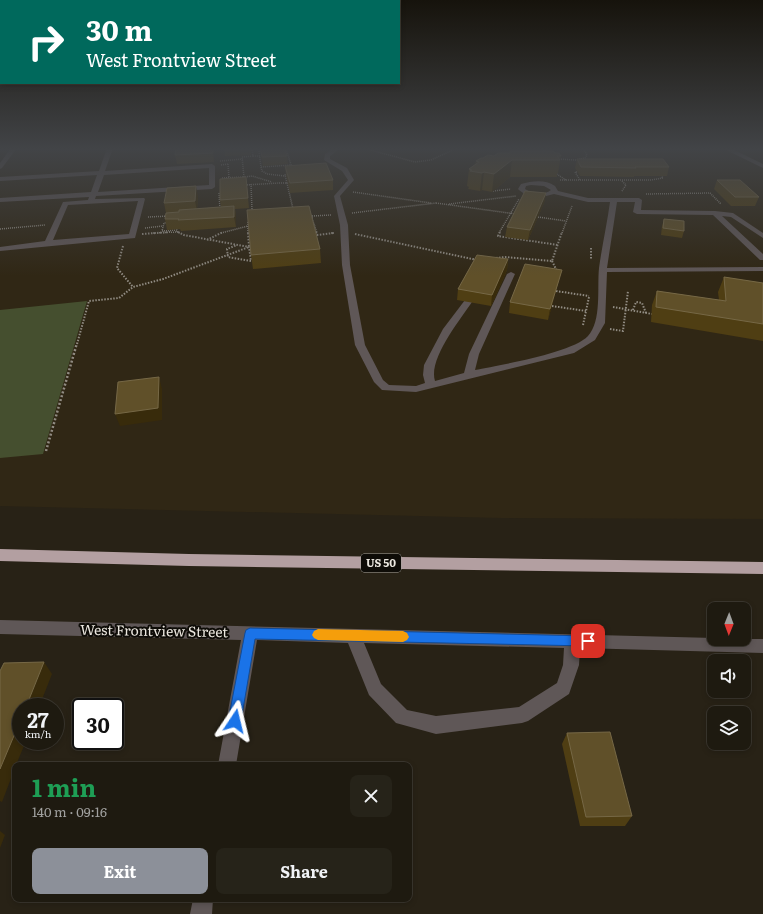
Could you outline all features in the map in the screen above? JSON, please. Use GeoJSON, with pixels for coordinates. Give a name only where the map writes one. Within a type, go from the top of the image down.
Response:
{"type":"FeatureCollection","features":[{"type":"Feature","properties":{"kind":"highway","name":"US 50"},"geometry":{"type":"LineString","coordinates":[[0,555],[189,560],[763,568]]}},
{"type":"Feature","properties":{"kind":"street"},"geometry":{"type":"LineString","coordinates":[[92,198],[95,191]]}},
{"type":"Feature","properties":{"kind":"street"},"geometry":{"type":"LineString","coordinates":[[0,200],[92,198],[172,191]]}},
{"type":"Feature","properties":{"kind":"street"},"geometry":{"type":"LineString","coordinates":[[341,191],[337,196],[344,233],[346,265],[360,345],[378,382],[386,388],[399,389],[416,389],[571,350],[592,338],[600,323],[603,270],[617,197]]}},
{"type":"Feature","properties":{"kind":"street"},"geometry":{"type":"LineString","coordinates":[[553,192],[588,200],[617,197],[639,200],[637,212],[715,213],[733,215],[763,236]]}},
{"type":"Feature","properties":{"kind":"street"},"geometry":{"type":"LineString","coordinates":[[0,249],[131,234],[142,199],[116,200],[92,198],[65,204],[48,243]]}},
{"type":"Feature","properties":{"kind":"street"},"geometry":{"type":"LineString","coordinates":[[715,213],[763,258]]}},
{"type":"Feature","properties":{"kind":"street"},"geometry":{"type":"LineString","coordinates":[[603,270],[763,269]]}},
{"type":"Feature","properties":{"kind":"street"},"geometry":{"type":"LineString","coordinates":[[469,375],[474,354],[511,274]]}},
{"type":"Feature","properties":{"kind":"street"},"geometry":{"type":"LineString","coordinates":[[432,385],[428,375],[429,364],[448,329],[468,302]]}},
{"type":"Feature","properties":{"kind":"street","name":"West Frontview Street"},"geometry":{"type":"LineString","coordinates":[[0,627],[763,646]]}},
{"type":"Feature","properties":{"kind":"street"},"geometry":{"type":"LineString","coordinates":[[228,762],[250,633]]}},
{"type":"Feature","properties":{"kind":"street"},"geometry":{"type":"LineString","coordinates":[[353,635],[375,689],[402,717],[436,725],[522,715],[562,688],[571,665],[572,641]]}},
{"type":"Feature","properties":{"kind":"street"},"geometry":{"type":"LineString","coordinates":[[201,914],[203,902]]}},
{"type":"Feature","properties":{"kind":"path"},"geometry":{"type":"LineString","coordinates":[[219,191],[220,212]]}},
{"type":"Feature","properties":{"kind":"path"},"geometry":{"type":"LineString","coordinates":[[251,191],[252,210],[258,214]]}},
{"type":"Feature","properties":{"kind":"path"},"geometry":{"type":"LineString","coordinates":[[289,191],[293,212]]}},
{"type":"Feature","properties":{"kind":"path"},"geometry":{"type":"LineString","coordinates":[[347,191],[516,214]]}},
{"type":"Feature","properties":{"kind":"path"},"geometry":{"type":"LineString","coordinates":[[617,197],[622,191]]}},
{"type":"Feature","properties":{"kind":"path"},"geometry":{"type":"LineString","coordinates":[[445,205],[521,196]]}},
{"type":"Feature","properties":{"kind":"path"},"geometry":{"type":"LineString","coordinates":[[524,200],[518,199],[498,236],[558,245]]}},
{"type":"Feature","properties":{"kind":"path"},"geometry":{"type":"LineString","coordinates":[[436,203],[312,216],[317,235],[349,232],[481,261]]}},
{"type":"Feature","properties":{"kind":"path"},"geometry":{"type":"LineString","coordinates":[[558,273],[552,261],[571,206],[578,207]]}},
{"type":"Feature","properties":{"kind":"path"},"geometry":{"type":"LineString","coordinates":[[137,218],[176,215]]}},
{"type":"Feature","properties":{"kind":"path"},"geometry":{"type":"LineString","coordinates":[[538,217],[566,221]]}},
{"type":"Feature","properties":{"kind":"path"},"geometry":{"type":"LineString","coordinates":[[227,255],[231,258],[251,261],[248,222],[255,221]]}},
{"type":"Feature","properties":{"kind":"path"},"geometry":{"type":"LineString","coordinates":[[131,234],[163,226],[164,223],[175,222]]}},
{"type":"Feature","properties":{"kind":"path"},"geometry":{"type":"LineString","coordinates":[[0,229],[56,224]]}},
{"type":"Feature","properties":{"kind":"path"},"geometry":{"type":"LineString","coordinates":[[163,226],[162,231],[177,230],[177,232],[184,235],[250,247]]}},
{"type":"Feature","properties":{"kind":"path"},"geometry":{"type":"LineString","coordinates":[[207,240],[226,231],[248,226]]}},
{"type":"Feature","properties":{"kind":"path"},"geometry":{"type":"LineString","coordinates":[[131,234],[177,232]]}},
{"type":"Feature","properties":{"kind":"path"},"geometry":{"type":"LineString","coordinates":[[131,234],[117,268],[133,287]]}},
{"type":"Feature","properties":{"kind":"path"},"geometry":{"type":"LineString","coordinates":[[227,255],[227,249],[237,245]]}},
{"type":"Feature","properties":{"kind":"path"},"geometry":{"type":"LineString","coordinates":[[46,451],[89,302],[119,298],[133,287],[163,279],[250,247]]}},
{"type":"Feature","properties":{"kind":"path"},"geometry":{"type":"LineString","coordinates":[[493,259],[505,257],[552,261]]}},
{"type":"Feature","properties":{"kind":"path"},"geometry":{"type":"LineString","coordinates":[[556,291],[589,296]]}},
{"type":"Feature","properties":{"kind":"path"},"geometry":{"type":"LineString","coordinates":[[598,327],[623,331],[628,291]]}},
{"type":"Feature","properties":{"kind":"path"},"geometry":{"type":"LineString","coordinates":[[633,310],[636,302],[642,302],[646,313]]}},
{"type":"Feature","properties":{"kind":"path"},"geometry":{"type":"LineString","coordinates":[[602,305],[652,314]]}},
{"type":"Feature","properties":{"kind":"path"},"geometry":{"type":"LineString","coordinates":[[552,306],[586,311]]}},
{"type":"Feature","properties":{"kind":"shaded area"},"geometry":{"type":"Polygon","coordinates":[[[0,191],[763,191],[763,519],[501,518],[0,506],[0,191]]]}},
{"type":"Feature","properties":{"kind":"green space"},"geometry":{"type":"Polygon","coordinates":[[[87,301],[43,454],[0,458],[0,310],[87,301]]]}},
{"type":"Feature","properties":{"kind":"building"},"geometry":{"type":"Polygon","coordinates":[[[166,191],[196,191],[195,201],[164,203],[166,191]]]}},
{"type":"Feature","properties":{"kind":"building"},"geometry":{"type":"Polygon","coordinates":[[[220,191],[247,191],[248,198],[220,200],[220,191]]]}},
{"type":"Feature","properties":{"kind":"building"},"geometry":{"type":"Polygon","coordinates":[[[525,191],[546,193],[530,230],[507,227],[525,191]]]}},
{"type":"Feature","properties":{"kind":"building"},"geometry":{"type":"Polygon","coordinates":[[[728,191],[752,191],[759,197],[735,197],[728,191]]]}},
{"type":"Feature","properties":{"kind":"building"},"geometry":{"type":"Polygon","coordinates":[[[234,206],[234,217],[178,220],[179,219],[165,219],[166,213],[179,212],[179,210],[234,206]]]}},
{"type":"Feature","properties":{"kind":"building"},"geometry":{"type":"Polygon","coordinates":[[[309,206],[320,249],[251,255],[247,210],[309,206]]]}},
{"type":"Feature","properties":{"kind":"building"},"geometry":{"type":"Polygon","coordinates":[[[664,219],[684,221],[684,231],[663,228],[664,219]]]}},
{"type":"Feature","properties":{"kind":"building"},"geometry":{"type":"Polygon","coordinates":[[[477,255],[508,259],[492,295],[458,289],[477,255]]]}},
{"type":"Feature","properties":{"kind":"building"},"geometry":{"type":"Polygon","coordinates":[[[525,264],[562,270],[550,309],[510,302],[525,264]]]}},
{"type":"Feature","properties":{"kind":"building"},"geometry":{"type":"Polygon","coordinates":[[[724,277],[763,283],[763,324],[656,307],[657,291],[726,301],[724,277]]]}},
{"type":"Feature","properties":{"kind":"building"},"geometry":{"type":"Polygon","coordinates":[[[159,377],[158,408],[115,414],[118,382],[159,377]]]}},
{"type":"Feature","properties":{"kind":"building"},"geometry":{"type":"Polygon","coordinates":[[[44,662],[30,698],[12,698],[12,740],[0,769],[0,671],[4,663],[44,662]]]}},
{"type":"Feature","properties":{"kind":"building"},"geometry":{"type":"Polygon","coordinates":[[[610,732],[632,816],[586,817],[567,733],[610,732]]]}},
{"type":"Feature","properties":{"kind":"slow traffic"},"geometry":{"type":"LineString","coordinates":[[318,635],[403,637]]}},
{"type":"Feature","properties":{"kind":"route"},"geometry":{"type":"LineString","coordinates":[[235,721],[250,633],[588,641]]}}]}
